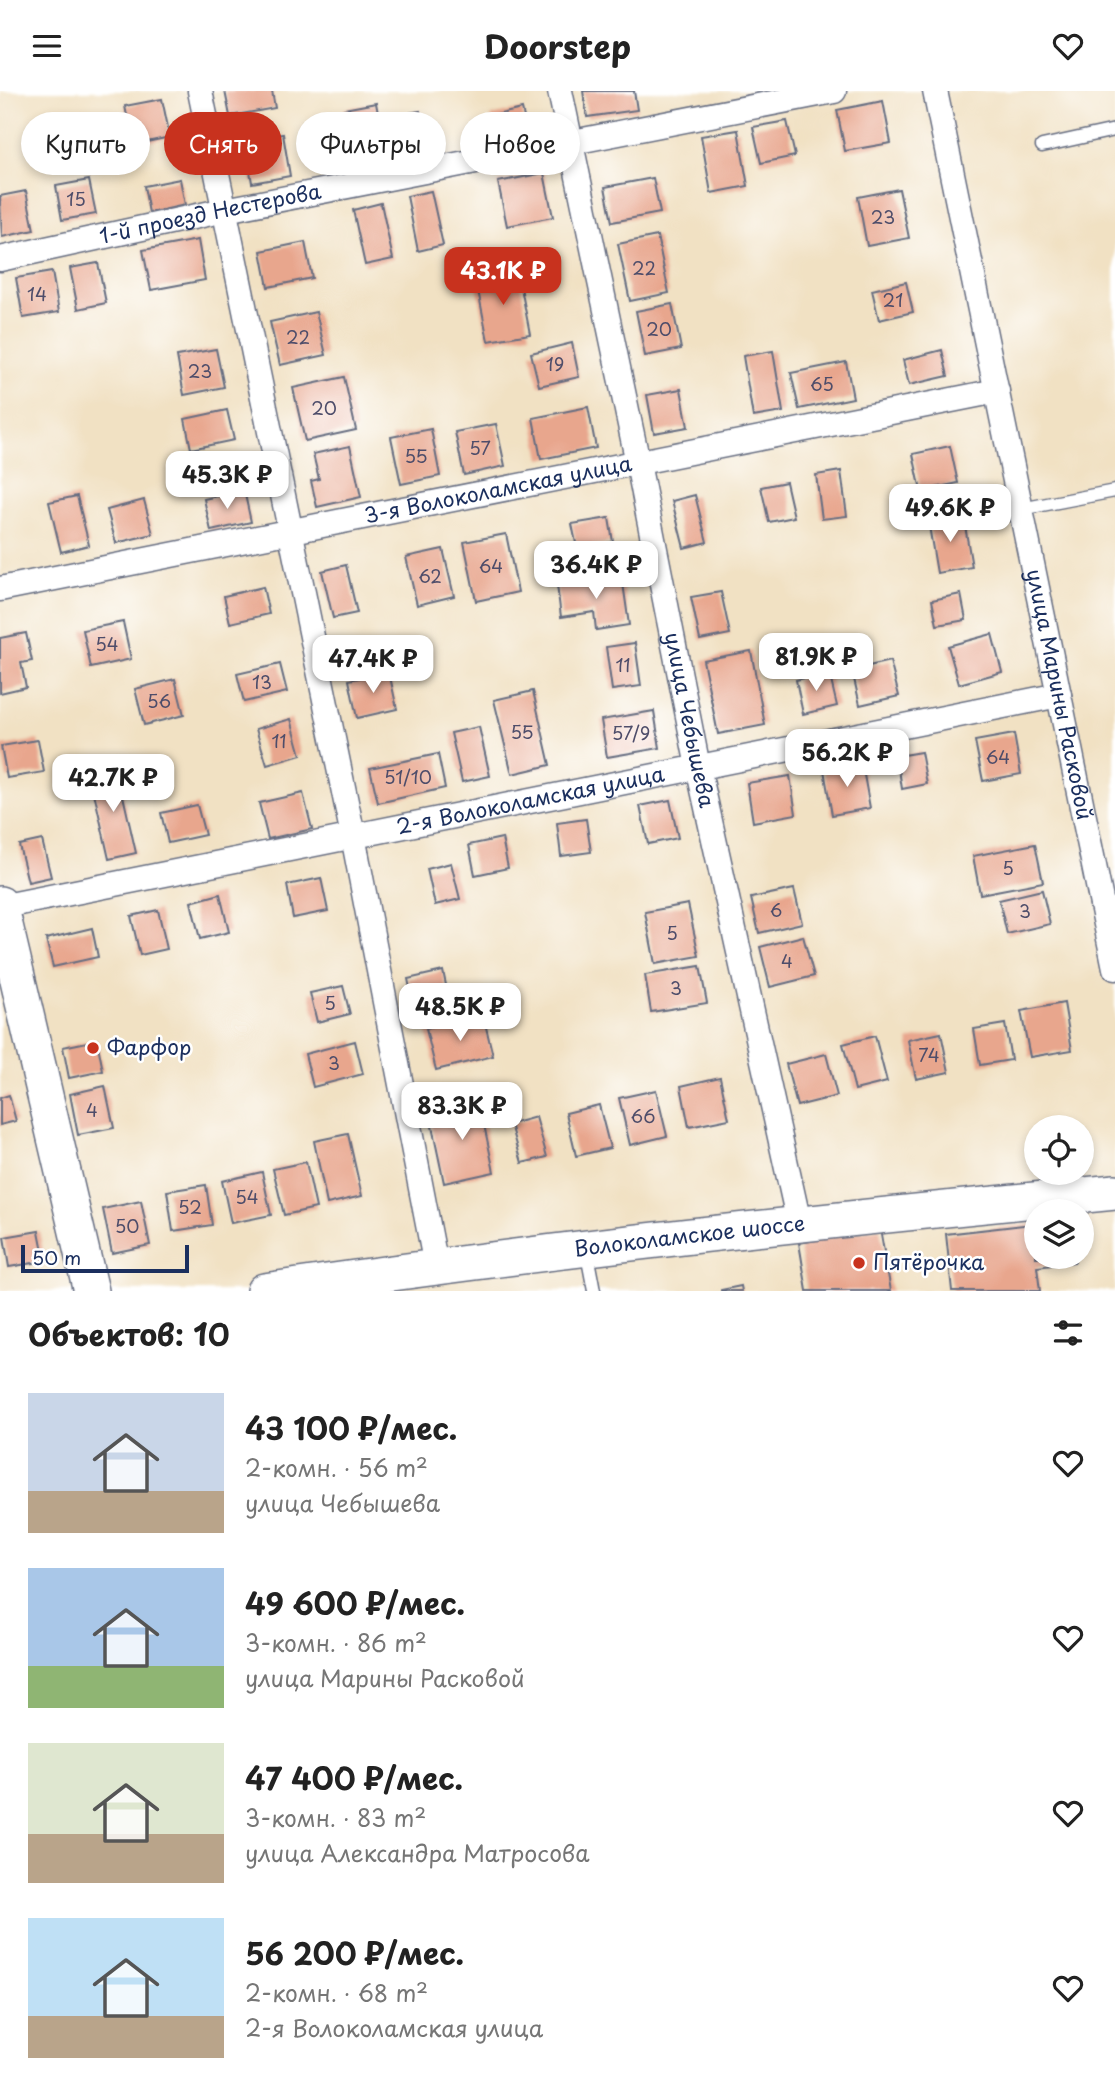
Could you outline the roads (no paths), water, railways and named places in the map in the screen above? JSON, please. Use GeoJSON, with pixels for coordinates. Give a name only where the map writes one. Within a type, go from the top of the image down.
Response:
{"type":"FeatureCollection","features":[{"type":"Feature","properties":{"kind":"main road"},"geometry":{"type":"LineString","coordinates":[[0,906],[91,1291]]}},
{"type":"Feature","properties":{"kind":"main road","name":"Волоколамское шоссе"},"geometry":{"type":"LineString","coordinates":[[268,1291],[437,1272],[586,1248],[799,1223],[1115,1192]]}},
{"type":"Feature","properties":{"kind":"street"},"geometry":{"type":"LineString","coordinates":[[200,91],[352,836],[437,1272]]}},
{"type":"Feature","properties":{"kind":"street","name":"улица Чебышева"},"geometry":{"type":"LineString","coordinates":[[559,91],[564,112]]}},
{"type":"Feature","properties":{"kind":"street","name":"1-й проезд Нестерова"},"geometry":{"type":"LineString","coordinates":[[580,140],[834,91]]}},
{"type":"Feature","properties":{"kind":"street","name":"улица Марины Расковой"},"geometry":{"type":"LineString","coordinates":[[935,91],[1115,968]]}},
{"type":"Feature","properties":{"kind":"street","name":"1-й проезд Нестерова"},"geometry":{"type":"LineString","coordinates":[[0,259],[225,210],[460,164]]}},
{"type":"Feature","properties":{"kind":"street","name":"улица Чебышева"},"geometry":{"type":"LineString","coordinates":[[577,175],[698,767],[799,1223]]}},
{"type":"Feature","properties":{"kind":"street","name":"3-я Волоколамская улица"},"geometry":{"type":"LineString","coordinates":[[0,589],[997,391]]}},
{"type":"Feature","properties":{"kind":"street","name":"2-я Волоколамская улица"},"geometry":{"type":"LineString","coordinates":[[0,906],[1059,695]]}},
{"type":"Feature","properties":{"kind":"lane"},"geometry":{"type":"LineString","coordinates":[[1042,146],[1115,130]]}},
{"type":"Feature","properties":{"kind":"lane"},"geometry":{"type":"LineString","coordinates":[[1021,509],[1115,491]]}},
{"type":"Feature","properties":{"kind":"lane"},"geometry":{"type":"LineString","coordinates":[[586,1248],[594,1291]]}},
{"type":"Feature","properties":{"kind":"place","name":"Фарфор"},"geometry":{"type":"Point","coordinates":[93,1048]}},
{"type":"Feature","properties":{"kind":"place","name":"Пятёрочка"},"geometry":{"type":"Point","coordinates":[859,1263]}}]}
